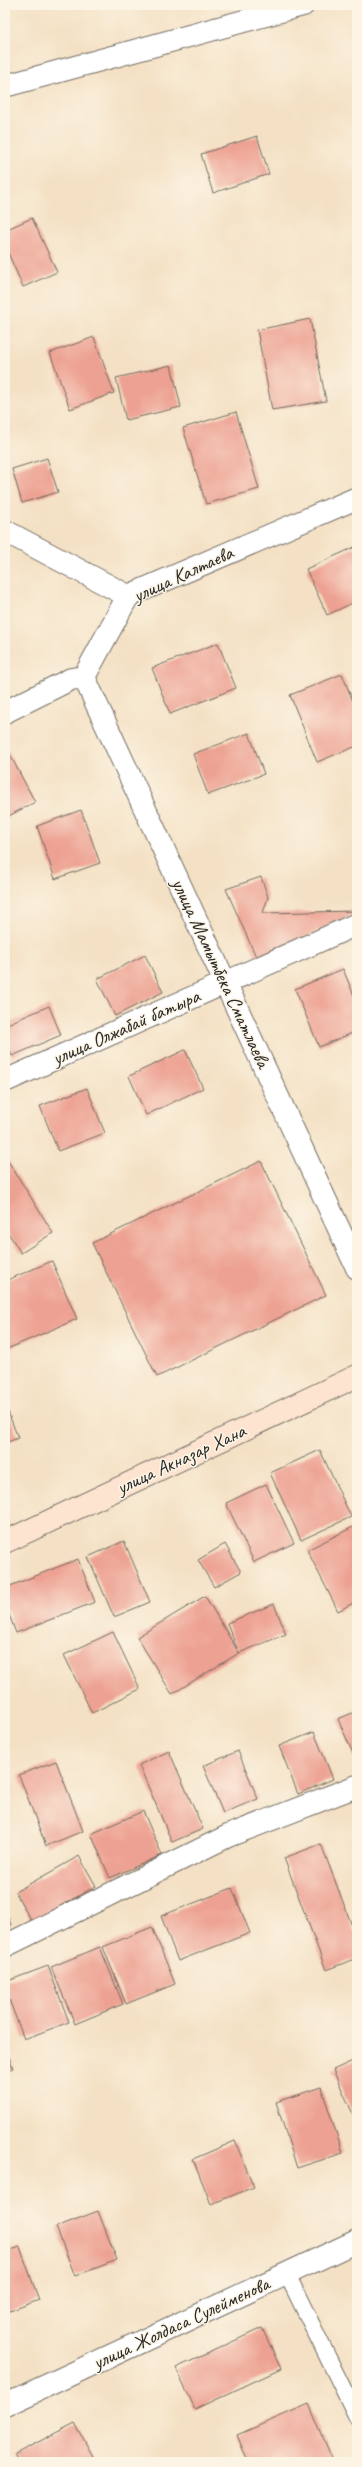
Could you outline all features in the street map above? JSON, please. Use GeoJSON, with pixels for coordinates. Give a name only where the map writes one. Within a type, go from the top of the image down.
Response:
{"type":"FeatureCollection","features":[{"type":"Feature","properties":{"kind":"main road","name":"улица Акназар Хана"},"geometry":{"type":"LineString","coordinates":[[5,1542],[357,1376]]}},
{"type":"Feature","properties":{"kind":"street"},"geometry":{"type":"LineString","coordinates":[[5,86],[303,5]]}},
{"type":"Feature","properties":{"kind":"street","name":"улица Калтаева"},"geometry":{"type":"LineString","coordinates":[[84,677],[128,596],[357,498]]}},
{"type":"Feature","properties":{"kind":"street"},"geometry":{"type":"LineString","coordinates":[[5,531],[128,596]]}},
{"type":"Feature","properties":{"kind":"street"},"geometry":{"type":"LineString","coordinates":[[5,712],[71,679],[84,677]]}},
{"type":"Feature","properties":{"kind":"street","name":"улица Мамытбека Сматлаева"},"geometry":{"type":"LineString","coordinates":[[84,677],[357,1268]]}},
{"type":"Feature","properties":{"kind":"street","name":"улица Олжабай батыра"},"geometry":{"type":"LineString","coordinates":[[5,1081],[357,924]]}},
{"type":"Feature","properties":{"kind":"street"},"geometry":{"type":"LineString","coordinates":[[5,1946],[228,1836],[357,1786]]}},
{"type":"Feature","properties":{"kind":"street","name":"улица Жолдаса Сулейменова"},"geometry":{"type":"LineString","coordinates":[[5,2405],[357,2241]]}},
{"type":"Feature","properties":{"kind":"lane"},"geometry":{"type":"LineString","coordinates":[[287,2274],[357,2417]]}},
{"type":"Feature","properties":{"kind":"building"},"geometry":{"type":"Polygon","coordinates":[[[257,136],[269,174],[213,193],[201,154],[257,136]]]}},
{"type":"Feature","properties":{"kind":"building"},"geometry":{"type":"Polygon","coordinates":[[[32,218],[57,272],[23,287],[5,246],[5,230],[32,218]]]}},
{"type":"Feature","properties":{"kind":"building"},"geometry":{"type":"Polygon","coordinates":[[[310,319],[326,401],[272,410],[257,330],[310,319]]]}},
{"type":"Feature","properties":{"kind":"building"},"geometry":{"type":"Polygon","coordinates":[[[94,337],[114,393],[70,409],[50,353],[94,337]]]}},
{"type":"Feature","properties":{"kind":"building"},"geometry":{"type":"Polygon","coordinates":[[[171,365],[181,407],[126,420],[116,378],[171,365]]]}},
{"type":"Feature","properties":{"kind":"building"},"geometry":{"type":"Polygon","coordinates":[[[236,412],[259,489],[206,504],[183,428],[236,412]]]}},
{"type":"Feature","properties":{"kind":"building"},"geometry":{"type":"Polygon","coordinates":[[[47,458],[58,492],[22,503],[12,469],[47,458]]]}},
{"type":"Feature","properties":{"kind":"building"},"geometry":{"type":"Polygon","coordinates":[[[357,546],[357,601],[327,615],[306,569],[357,546]]]}},
{"type":"Feature","properties":{"kind":"building"},"geometry":{"type":"Polygon","coordinates":[[[218,643],[236,688],[170,714],[152,668],[218,643]]]}},
{"type":"Feature","properties":{"kind":"building"},"geometry":{"type":"Polygon","coordinates":[[[342,674],[357,711],[357,746],[317,762],[290,695],[342,674]]]}},
{"type":"Feature","properties":{"kind":"building"},"geometry":{"type":"Polygon","coordinates":[[[249,733],[264,774],[208,795],[193,754],[249,733]]]}},
{"type":"Feature","properties":{"kind":"building"},"geometry":{"type":"Polygon","coordinates":[[[8,751],[35,802],[5,818],[5,753],[8,751]]]}},
{"type":"Feature","properties":{"kind":"building"},"geometry":{"type":"Polygon","coordinates":[[[81,810],[100,863],[55,879],[37,826],[81,810]]]}},
{"type":"Feature","properties":{"kind":"building"},"geometry":{"type":"Polygon","coordinates":[[[261,877],[268,897],[263,913],[357,911],[357,913],[257,959],[226,889],[261,877]]]}},
{"type":"Feature","properties":{"kind":"building"},"geometry":{"type":"Polygon","coordinates":[[[145,955],[163,992],[115,1016],[97,979],[145,955]]]}},
{"type":"Feature","properties":{"kind":"building"},"geometry":{"type":"Polygon","coordinates":[[[343,969],[357,1003],[357,1031],[319,1047],[295,989],[343,969]]]}},
{"type":"Feature","properties":{"kind":"building"},"geometry":{"type":"Polygon","coordinates":[[[49,1006],[61,1035],[12,1056],[5,1039],[5,1025],[49,1006]]]}},
{"type":"Feature","properties":{"kind":"building"},"geometry":{"type":"Polygon","coordinates":[[[185,1050],[203,1088],[146,1115],[129,1076],[185,1050]]]}},
{"type":"Feature","properties":{"kind":"building"},"geometry":{"type":"Polygon","coordinates":[[[87,1088],[105,1133],[58,1151],[40,1106],[87,1088]]]}},
{"type":"Feature","properties":{"kind":"building"},"geometry":{"type":"Polygon","coordinates":[[[5,1156],[53,1233],[21,1253],[5,1228],[5,1156]]]}},
{"type":"Feature","properties":{"kind":"building"},"geometry":{"type":"Polygon","coordinates":[[[261,1161],[326,1295],[157,1377],[92,1243],[261,1161]]]}},
{"type":"Feature","properties":{"kind":"building"},"geometry":{"type":"Polygon","coordinates":[[[52,1261],[77,1319],[7,1349],[5,1345],[5,1281],[52,1261]]]}},
{"type":"Feature","properties":{"kind":"building"},"geometry":{"type":"Polygon","coordinates":[[[5,1404],[18,1438],[5,1443],[5,1404]]]}},
{"type":"Feature","properties":{"kind":"building"},"geometry":{"type":"Polygon","coordinates":[[[320,1450],[351,1517],[301,1540],[270,1473],[320,1450]]]}},
{"type":"Feature","properties":{"kind":"building"},"geometry":{"type":"Polygon","coordinates":[[[266,1484],[294,1543],[254,1562],[226,1503],[266,1484]]]}},
{"type":"Feature","properties":{"kind":"building"},"geometry":{"type":"Polygon","coordinates":[[[357,1525],[357,1601],[338,1611],[307,1550],[357,1525]]]}},
{"type":"Feature","properties":{"kind":"building"},"geometry":{"type":"Polygon","coordinates":[[[124,1541],[150,1602],[114,1617],[88,1557],[124,1541]]]}},
{"type":"Feature","properties":{"kind":"building"},"geometry":{"type":"Polygon","coordinates":[[[225,1544],[241,1572],[214,1587],[198,1560],[225,1544]]]}},
{"type":"Feature","properties":{"kind":"building"},"geometry":{"type":"Polygon","coordinates":[[[78,1559],[95,1602],[16,1633],[5,1604],[5,1588],[78,1559]]]}},
{"type":"Feature","properties":{"kind":"building"},"geometry":{"type":"Polygon","coordinates":[[[205,1596],[239,1653],[172,1694],[137,1637],[205,1596]]]}},
{"type":"Feature","properties":{"kind":"building"},"geometry":{"type":"Polygon","coordinates":[[[274,1604],[286,1634],[239,1653],[227,1623],[274,1604]]]}},
{"type":"Feature","properties":{"kind":"building"},"geometry":{"type":"Polygon","coordinates":[[[113,1632],[140,1689],[92,1713],[64,1655],[113,1632]]]}},
{"type":"Feature","properties":{"kind":"building"},"geometry":{"type":"Polygon","coordinates":[[[357,1711],[357,1763],[338,1719],[357,1711]]]}},
{"type":"Feature","properties":{"kind":"building"},"geometry":{"type":"Polygon","coordinates":[[[314,1732],[333,1779],[298,1794],[279,1746],[314,1732]]]}},
{"type":"Feature","properties":{"kind":"building"},"geometry":{"type":"Polygon","coordinates":[[[169,1751],[203,1829],[172,1842],[139,1765],[169,1751]]]}},
{"type":"Feature","properties":{"kind":"building"},"geometry":{"type":"Polygon","coordinates":[[[238,1751],[258,1799],[223,1813],[203,1766],[238,1751]]]}},
{"type":"Feature","properties":{"kind":"building"},"geometry":{"type":"Polygon","coordinates":[[[56,1761],[83,1831],[46,1846],[19,1775],[56,1761]]]}},
{"type":"Feature","properties":{"kind":"building"},"geometry":{"type":"Polygon","coordinates":[[[143,1811],[162,1855],[110,1878],[91,1834],[143,1811]]]}},
{"type":"Feature","properties":{"kind":"building"},"geometry":{"type":"Polygon","coordinates":[[[321,1844],[357,1939],[357,1958],[326,1970],[284,1858],[321,1844]]]}},
{"type":"Feature","properties":{"kind":"building"},"geometry":{"type":"Polygon","coordinates":[[[79,1856],[96,1886],[32,1922],[15,1892],[79,1856]]]}},
{"type":"Feature","properties":{"kind":"building"},"geometry":{"type":"Polygon","coordinates":[[[232,1888],[250,1933],[178,1961],[161,1916],[232,1888]]]}},
{"type":"Feature","properties":{"kind":"building"},"geometry":{"type":"Polygon","coordinates":[[[5,1910],[11,1925],[5,1927],[5,1910]]]}},
{"type":"Feature","properties":{"kind":"building"},"geometry":{"type":"Polygon","coordinates":[[[152,1927],[175,1984],[126,2004],[103,1947],[152,1927]]]}},
{"type":"Feature","properties":{"kind":"building"},"geometry":{"type":"Polygon","coordinates":[[[100,1947],[123,2004],[75,2024],[51,1967],[100,1947]]]}},
{"type":"Feature","properties":{"kind":"building"},"geometry":{"type":"Polygon","coordinates":[[[48,1966],[69,2022],[24,2039],[5,1989],[5,1982],[48,1966]]]}},
{"type":"Feature","properties":{"kind":"building"},"geometry":{"type":"Polygon","coordinates":[[[5,2046],[13,2068],[5,2071],[5,2046]]]}},
{"type":"Feature","properties":{"kind":"building"},"geometry":{"type":"Polygon","coordinates":[[[357,2059],[357,2123],[333,2070],[357,2059]]]}},
{"type":"Feature","properties":{"kind":"building"},"geometry":{"type":"Polygon","coordinates":[[[321,2087],[343,2153],[297,2168],[276,2102],[321,2087]]]}},
{"type":"Feature","properties":{"kind":"building"},"geometry":{"type":"Polygon","coordinates":[[[235,2141],[254,2187],[211,2204],[193,2159],[235,2141]]]}},
{"type":"Feature","properties":{"kind":"building"},"geometry":{"type":"Polygon","coordinates":[[[98,2211],[117,2260],[75,2276],[56,2227],[98,2211]]]}},
{"type":"Feature","properties":{"kind":"building"},"geometry":{"type":"Polygon","coordinates":[[[20,2247],[39,2300],[5,2313],[5,2252],[20,2247]]]}},
{"type":"Feature","properties":{"kind":"building"},"geometry":{"type":"Polygon","coordinates":[[[262,2328],[281,2369],[195,2409],[176,2368],[262,2328]]]}},
{"type":"Feature","properties":{"kind":"building"},"geometry":{"type":"Polygon","coordinates":[[[309,2404],[333,2461],[248,2462],[237,2435],[309,2404]]]}},
{"type":"Feature","properties":{"kind":"building"},"geometry":{"type":"Polygon","coordinates":[[[75,2423],[96,2462],[19,2462],[15,2454],[75,2423]]]}}]}
